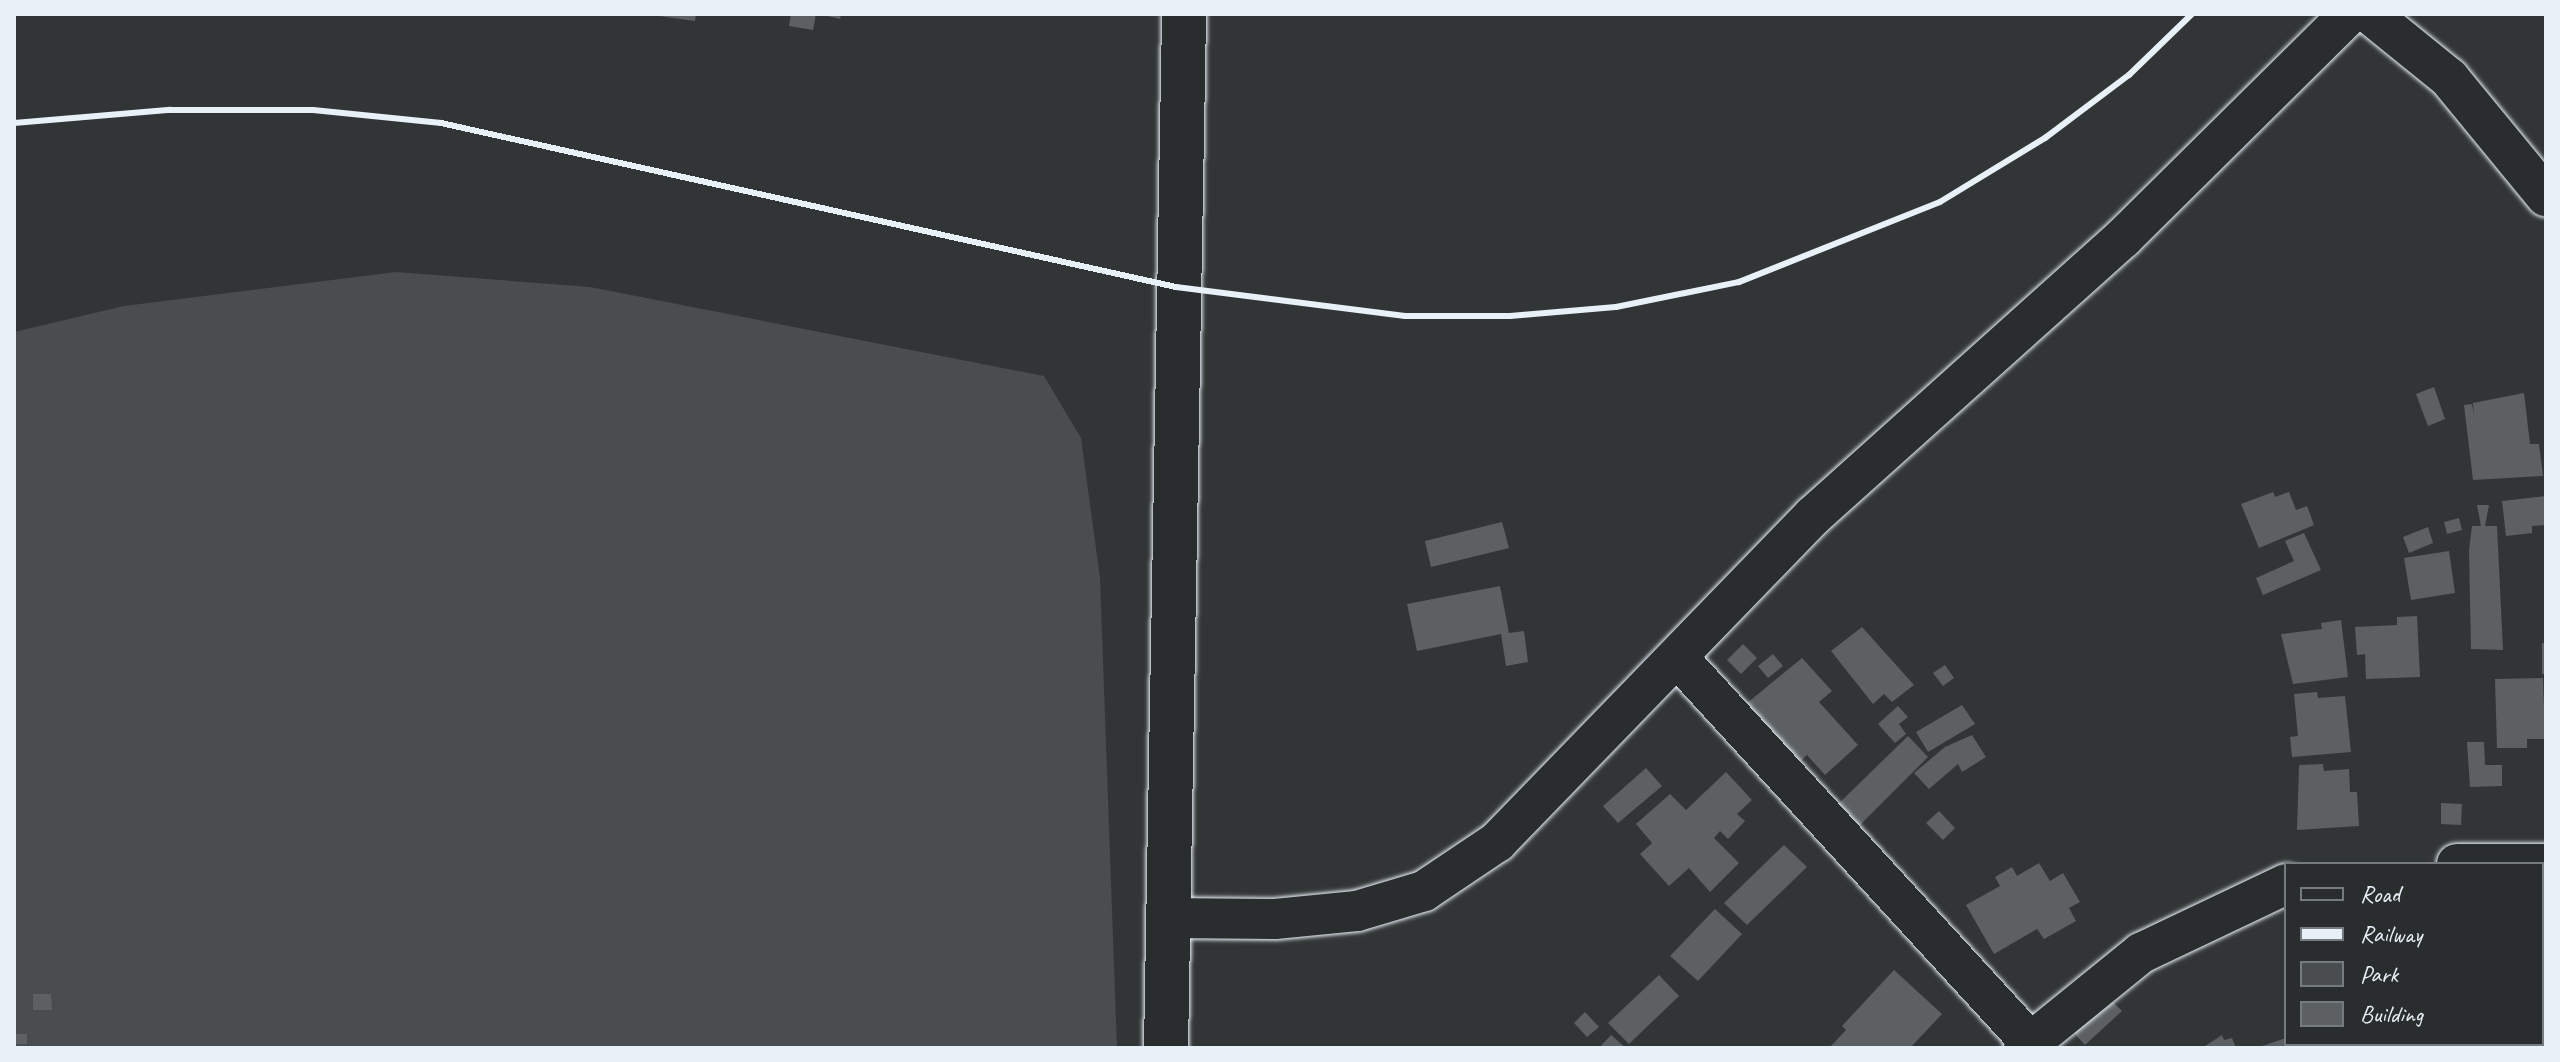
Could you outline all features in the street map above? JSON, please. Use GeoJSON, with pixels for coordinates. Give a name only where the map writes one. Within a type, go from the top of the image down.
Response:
{"type":"FeatureCollection","features":[{"type":"Feature","properties":{"kind":"street"},"geometry":{"type":"LineString","coordinates":[[1167,918],[1275,919],[1357,911],[1424,891],[1497,842],[1813,516],[2123,238],[2349,14]]}},
{"type":"Feature","properties":{"kind":"street"},"geometry":{"type":"LineString","coordinates":[[2370,14],[2449,78],[2546,196]]}},
{"type":"Feature","properties":{"kind":"street"},"geometry":{"type":"LineString","coordinates":[[1166,1048],[1176,16]]}},
{"type":"Feature","properties":{"kind":"street"},"geometry":{"type":"LineString","coordinates":[[1677,657],[2027,1045],[2141,953],[2284,885]]}},
{"type":"Feature","properties":{"kind":"green space"},"geometry":{"type":"Polygon","coordinates":[[[396,272],[590,287],[1044,376],[1081,438],[1100,578],[1117,1048],[14,1048],[14,332],[124,306],[396,272]]]}},
{"type":"Feature","properties":{"kind":"building"},"geometry":{"type":"Polygon","coordinates":[[[645,14],[696,14],[695,21],[645,14]]]}},
{"type":"Feature","properties":{"kind":"building"},"geometry":{"type":"Polygon","coordinates":[[[791,14],[816,14],[813,30],[789,26],[791,14]]]}},
{"type":"Feature","properties":{"kind":"building"},"geometry":{"type":"Polygon","coordinates":[[[819,14],[841,14],[840,19],[819,14]]]}},
{"type":"Feature","properties":{"kind":"building"},"geometry":{"type":"Polygon","coordinates":[[[2434,387],[2445,419],[2428,426],[2416,394],[2434,387]]]}},
{"type":"Feature","properties":{"kind":"building"},"geometry":{"type":"Polygon","coordinates":[[[2524,393],[2530,444],[2539,444],[2543,476],[2473,480],[2464,405],[2472,404],[2474,414],[2473,403],[2524,393]]]}},
{"type":"Feature","properties":{"kind":"building"},"geometry":{"type":"Polygon","coordinates":[[[2273,492],[2275,497],[2289,492],[2296,510],[2307,506],[2314,525],[2259,548],[2241,504],[2273,492]]]}},
{"type":"Feature","properties":{"kind":"building"},"geometry":{"type":"Polygon","coordinates":[[[2546,496],[2546,525],[2532,526],[2532,533],[2506,536],[2502,501],[2546,496]]]}},
{"type":"Feature","properties":{"kind":"building"},"geometry":{"type":"Polygon","coordinates":[[[2477,505],[2489,505],[2485,526],[2497,526],[2503,650],[2471,649],[2469,550],[2472,526],[2481,526],[2477,505]]]}},
{"type":"Feature","properties":{"kind":"building"},"geometry":{"type":"Polygon","coordinates":[[[2459,518],[2462,530],[2447,534],[2444,522],[2459,518]]]}},
{"type":"Feature","properties":{"kind":"building"},"geometry":{"type":"Polygon","coordinates":[[[1502,522],[1509,548],[1431,567],[1425,541],[1502,522]]]}},
{"type":"Feature","properties":{"kind":"building"},"geometry":{"type":"Polygon","coordinates":[[[2428,527],[2433,543],[2409,553],[2403,537],[2428,527]]]}},
{"type":"Feature","properties":{"kind":"building"},"geometry":{"type":"Polygon","coordinates":[[[2304,533],[2321,570],[2263,595],[2256,578],[2294,561],[2285,541],[2304,533]]]}},
{"type":"Feature","properties":{"kind":"building"},"geometry":{"type":"Polygon","coordinates":[[[2449,551],[2455,593],[2411,600],[2404,558],[2449,551]]]}},
{"type":"Feature","properties":{"kind":"building"},"geometry":{"type":"Polygon","coordinates":[[[1500,586],[1509,633],[1524,631],[1528,662],[1506,666],[1501,634],[1417,651],[1407,604],[1500,586]]]}},
{"type":"Feature","properties":{"kind":"building"},"geometry":{"type":"Polygon","coordinates":[[[2417,616],[2420,677],[2366,679],[2365,654],[2357,655],[2355,627],[2397,625],[2397,617],[2417,616]]]}},
{"type":"Feature","properties":{"kind":"building"},"geometry":{"type":"Polygon","coordinates":[[[2341,620],[2348,677],[2293,684],[2281,634],[2322,629],[2321,623],[2341,620]]]}},
{"type":"Feature","properties":{"kind":"building"},"geometry":{"type":"Polygon","coordinates":[[[1862,627],[1914,685],[1892,702],[1884,694],[1873,704],[1831,651],[1862,627]]]}},
{"type":"Feature","properties":{"kind":"building"},"geometry":{"type":"Polygon","coordinates":[[[2542,643],[2546,643],[2546,674],[2542,674],[2542,643]]]}},
{"type":"Feature","properties":{"kind":"building"},"geometry":{"type":"Polygon","coordinates":[[[1743,644],[1757,658],[1741,674],[1727,660],[1743,644]]]}},
{"type":"Feature","properties":{"kind":"building"},"geometry":{"type":"Polygon","coordinates":[[[1773,654],[1783,666],[1768,678],[1758,666],[1773,654]]]}},
{"type":"Feature","properties":{"kind":"building"},"geometry":{"type":"Polygon","coordinates":[[[1802,658],[1832,691],[1819,702],[1858,745],[1825,775],[1807,755],[1799,762],[1746,704],[1802,658]]]}},
{"type":"Feature","properties":{"kind":"building"},"geometry":{"type":"Polygon","coordinates":[[[1945,665],[1954,678],[1943,686],[1933,673],[1945,665]]]}},
{"type":"Feature","properties":{"kind":"building"},"geometry":{"type":"Polygon","coordinates":[[[2543,678],[2545,739],[2527,739],[2527,748],[2497,748],[2495,679],[2543,678]]]}},
{"type":"Feature","properties":{"kind":"building"},"geometry":{"type":"Polygon","coordinates":[[[2317,692],[2318,698],[2345,696],[2351,752],[2292,757],[2290,737],[2298,736],[2294,694],[2317,692]]]}},
{"type":"Feature","properties":{"kind":"building"},"geometry":{"type":"Polygon","coordinates":[[[1962,705],[1975,724],[1928,752],[1916,732],[1962,705]]]}},
{"type":"Feature","properties":{"kind":"building"},"geometry":{"type":"Polygon","coordinates":[[[1898,706],[1908,717],[1899,724],[1906,734],[1895,743],[1878,724],[1898,706]]]}},
{"type":"Feature","properties":{"kind":"building"},"geometry":{"type":"Polygon","coordinates":[[[1972,735],[1986,757],[1962,772],[1958,764],[1929,789],[1914,773],[1945,747],[1972,735]]]}},
{"type":"Feature","properties":{"kind":"building"},"geometry":{"type":"Polygon","coordinates":[[[1908,736],[1928,757],[1854,831],[1832,810],[1908,736]]]}},
{"type":"Feature","properties":{"kind":"building"},"geometry":{"type":"Polygon","coordinates":[[[2467,742],[2484,742],[2485,765],[2502,765],[2502,786],[2470,787],[2467,742]]]}},
{"type":"Feature","properties":{"kind":"building"},"geometry":{"type":"Polygon","coordinates":[[[2323,764],[2324,771],[2349,769],[2350,792],[2357,792],[2359,826],[2297,830],[2299,765],[2323,764]]]}},
{"type":"Feature","properties":{"kind":"building"},"geometry":{"type":"Polygon","coordinates":[[[1646,768],[1662,786],[1618,823],[1603,806],[1646,768]]]}},
{"type":"Feature","properties":{"kind":"building"},"geometry":{"type":"Polygon","coordinates":[[[1726,772],[1752,800],[1737,814],[1745,821],[1728,839],[1720,831],[1714,838],[1739,863],[1710,892],[1689,868],[1669,886],[1640,854],[1652,843],[1636,824],[1670,794],[1686,810],[1726,772]]]}},
{"type":"Feature","properties":{"kind":"building"},"geometry":{"type":"Polygon","coordinates":[[[2441,803],[2462,804],[2461,825],[2441,824],[2441,803]]]}},
{"type":"Feature","properties":{"kind":"building"},"geometry":{"type":"Polygon","coordinates":[[[1939,811],[1955,828],[1943,840],[1926,823],[1939,811]]]}},
{"type":"Feature","properties":{"kind":"building"},"geometry":{"type":"Polygon","coordinates":[[[1784,845],[1807,867],[1747,925],[1724,903],[1784,845]]]}},
{"type":"Feature","properties":{"kind":"building"},"geometry":{"type":"Polygon","coordinates":[[[2039,863],[2050,881],[2063,873],[2080,902],[2069,908],[2076,921],[2044,939],[2037,929],[1994,954],[1966,905],[2000,886],[1995,877],[2012,867],[2017,876],[2039,863]]]}},
{"type":"Feature","properties":{"kind":"building"},"geometry":{"type":"Polygon","coordinates":[[[1715,909],[1742,934],[1698,981],[1670,956],[1715,909]]]}},
{"type":"Feature","properties":{"kind":"building"},"geometry":{"type":"Polygon","coordinates":[[[1894,970],[1942,1014],[1910,1048],[1829,1048],[1846,1030],[1842,1026],[1894,970]]]}},
{"type":"Feature","properties":{"kind":"building"},"geometry":{"type":"Polygon","coordinates":[[[1659,975],[1679,996],[1629,1044],[1608,1023],[1659,975]]]}},
{"type":"Feature","properties":{"kind":"building"},"geometry":{"type":"Polygon","coordinates":[[[33,994],[51,994],[52,1010],[33,1010],[33,994]]]}},
{"type":"Feature","properties":{"kind":"building"},"geometry":{"type":"Polygon","coordinates":[[[2108,997],[2122,1011],[2085,1045],[2072,1031],[2108,997]]]}},
{"type":"Feature","properties":{"kind":"building"},"geometry":{"type":"Polygon","coordinates":[[[1585,1012],[1599,1027],[1587,1037],[1574,1023],[1585,1012]]]}},
{"type":"Feature","properties":{"kind":"building"},"geometry":{"type":"Polygon","coordinates":[[[14,1034],[27,1034],[27,1044],[14,1044],[14,1034]]]}},
{"type":"Feature","properties":{"kind":"building"},"geometry":{"type":"Polygon","coordinates":[[[1611,1035],[1626,1048],[1599,1048],[1611,1035]]]}},
{"type":"Feature","properties":{"kind":"building"},"geometry":{"type":"Polygon","coordinates":[[[2222,1035],[2224,1040],[2232,1038],[2236,1048],[2202,1048],[2222,1035]]]}},
{"type":"Feature","properties":{"kind":"building"},"geometry":{"type":"Polygon","coordinates":[[[2284,1039],[2284,1046],[2305,1048],[2256,1048],[2284,1039]]]}},
{"type":"Feature","properties":{"kind":"railway"},"geometry":{"type":"LineString","coordinates":[[14,123],[170,110],[313,110],[441,123],[1176,287],[1405,316],[1510,316],[1616,307],[1739,282],[1940,202],[2045,138],[2129,75],[2192,14]]}}]}
